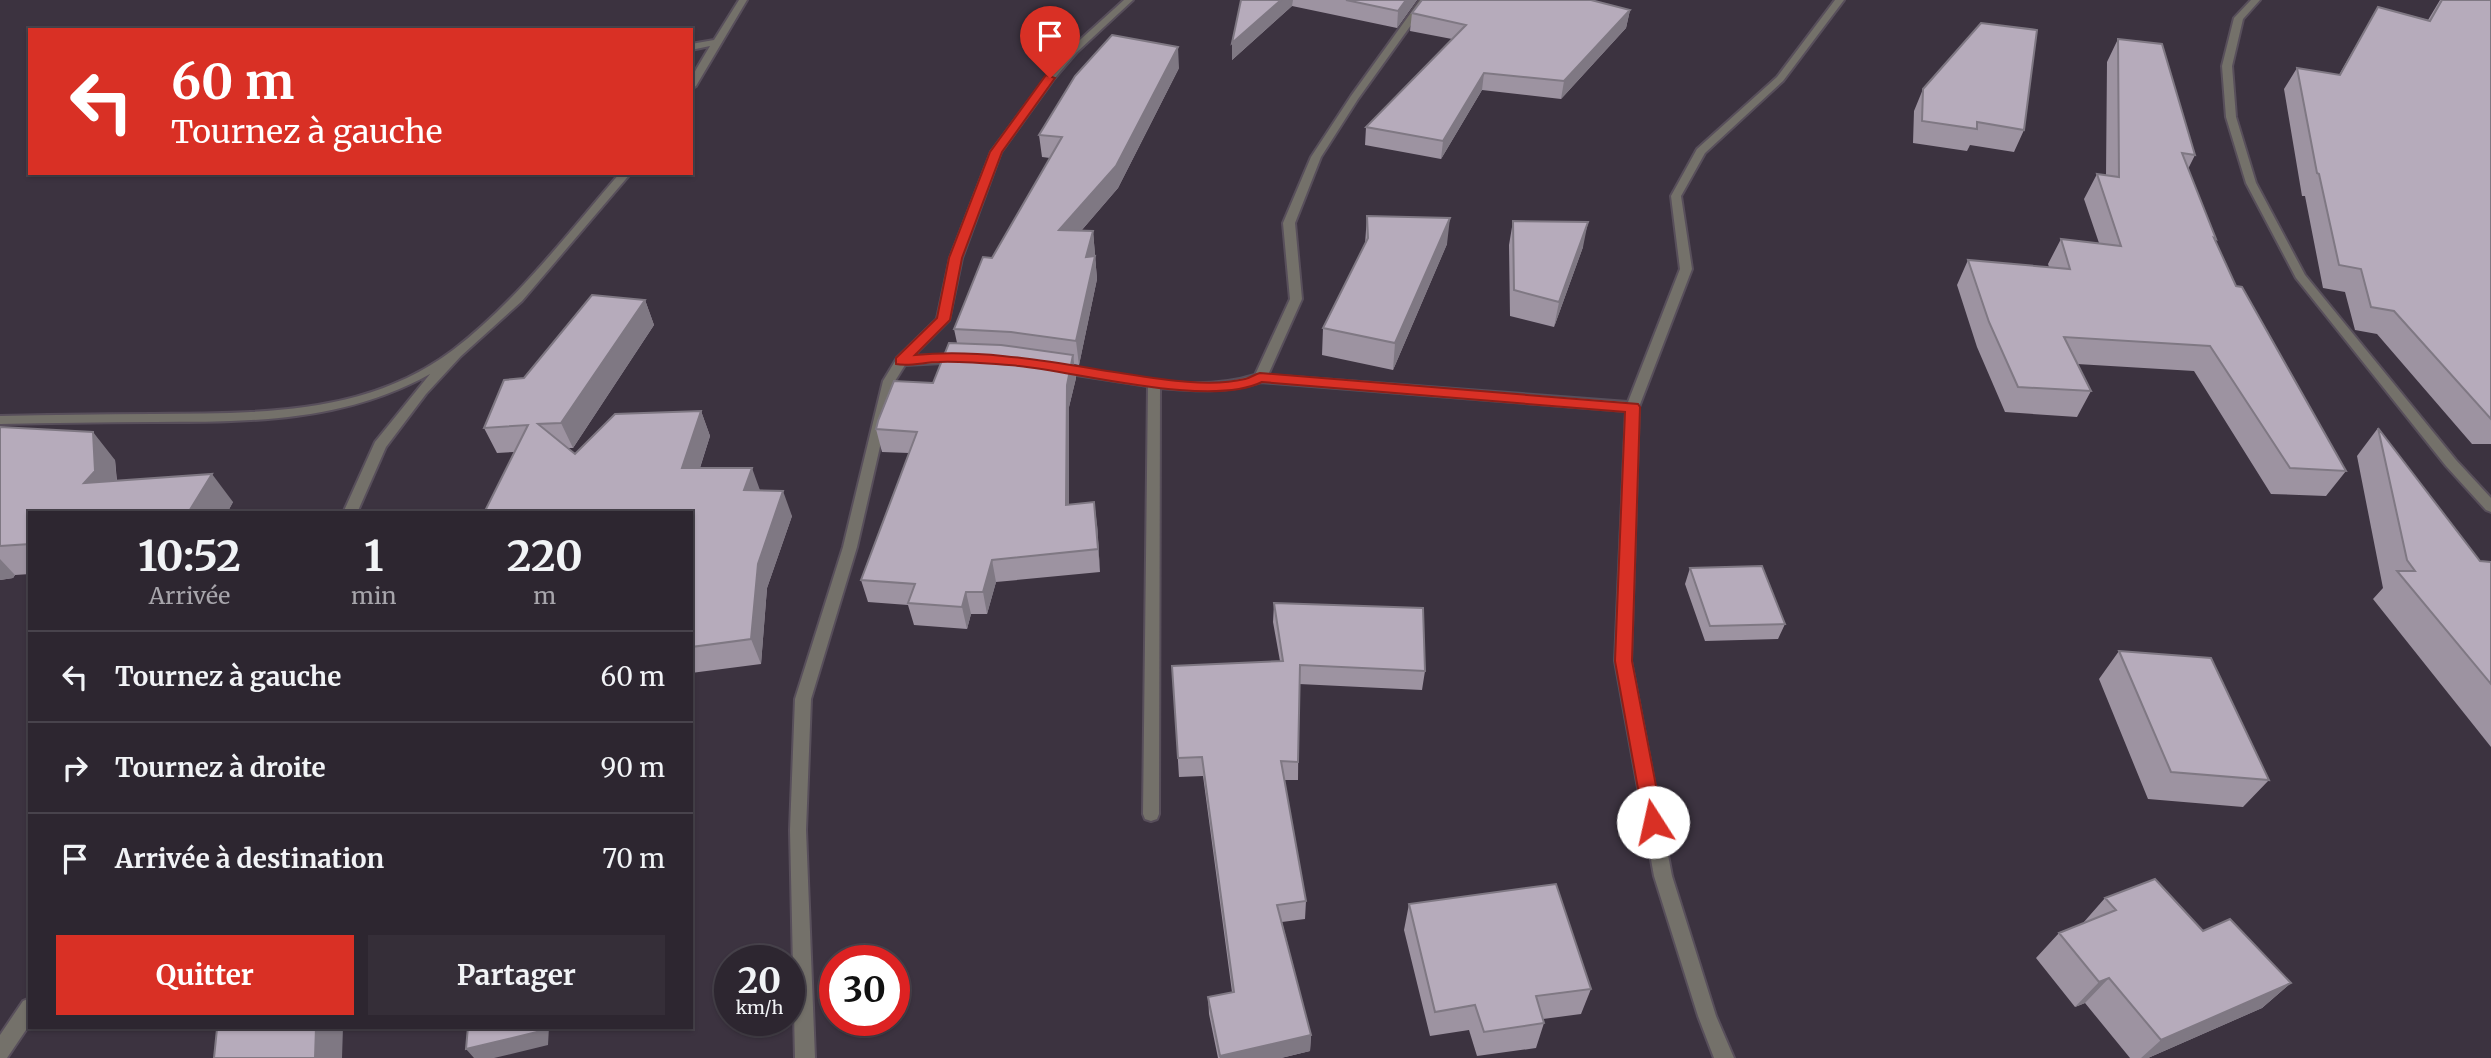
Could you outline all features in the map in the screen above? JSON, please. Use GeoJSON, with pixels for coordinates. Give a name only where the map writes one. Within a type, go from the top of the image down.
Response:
{"type":"FeatureCollection","features":[{"type":"Feature","properties":{"kind":"street"},"geometry":{"type":"LineString","coordinates":[[693,83],[743,0]]}},
{"type":"Feature","properties":{"kind":"street"},"geometry":{"type":"LineString","coordinates":[[805,1058],[798,830],[803,699],[850,547],[889,381],[901,361],[943,320],[956,258],[996,152],[1074,50],[1129,0]]}},
{"type":"Feature","properties":{"kind":"street"},"geometry":{"type":"LineString","coordinates":[[1260,378],[1296,299],[1289,223],[1316,156],[1425,0]]}},
{"type":"Feature","properties":{"kind":"street"},"geometry":{"type":"LineString","coordinates":[[1724,1058],[1707,1016],[1663,876],[1623,661],[1633,407],[1686,270],[1676,196],[1700,151],[1780,79],[1839,0]]}},
{"type":"Feature","properties":{"kind":"street"},"geometry":{"type":"LineString","coordinates":[[2256,0],[2239,18],[2227,66],[2231,117],[2251,183],[2300,276],[2451,463],[2491,507]]}},
{"type":"Feature","properties":{"kind":"street"},"geometry":{"type":"LineString","coordinates":[[693,47],[718,42]]}},
{"type":"Feature","properties":{"kind":"street"},"geometry":{"type":"LineString","coordinates":[[351,511],[380,445],[422,391],[457,353],[518,298],[624,175]]}},
{"type":"Feature","properties":{"kind":"street"},"geometry":{"type":"LineString","coordinates":[[0,419],[228,419],[300,412],[344,405],[384,392],[420,377],[457,353]]}},
{"type":"Feature","properties":{"kind":"street"},"geometry":{"type":"LineString","coordinates":[[901,361],[940,357],[980,359]]}},
{"type":"Feature","properties":{"kind":"street"},"geometry":{"type":"LineString","coordinates":[[1046,366],[1154,383],[1209,386],[1248,383],[1260,378],[1633,407]]}},
{"type":"Feature","properties":{"kind":"street"},"geometry":{"type":"LineString","coordinates":[[1151,814],[1154,383]]}},
{"type":"Feature","properties":{"kind":"street"},"geometry":{"type":"LineString","coordinates":[[0,1052],[28,1010]]}},
{"type":"Feature","properties":{"kind":"building"},"geometry":{"type":"Polygon","coordinates":[[[1241,0],[1281,0],[1232,43],[1241,0]]]}},
{"type":"Feature","properties":{"kind":"building"},"geometry":{"type":"Polygon","coordinates":[[[1346,0],[1406,0],[1398,11],[1346,0]]]}},
{"type":"Feature","properties":{"kind":"building"},"geometry":{"type":"Polygon","coordinates":[[[1422,0],[1591,0],[1630,10],[1564,81],[1484,73],[1443,141],[1366,127],[1466,25],[1412,13],[1422,0]]]}},
{"type":"Feature","properties":{"kind":"building"},"geometry":{"type":"Polygon","coordinates":[[[2442,0],[2491,0],[2491,419],[2394,311],[2371,307],[2361,269],[2339,265],[2317,173],[2297,68],[2340,75],[2378,7],[2430,21],[2442,0]]]}},
{"type":"Feature","properties":{"kind":"building"},"geometry":{"type":"Polygon","coordinates":[[[1981,23],[2037,30],[2024,130],[1977,122],[1977,129],[1922,121],[1923,89],[1981,23]]]}},
{"type":"Feature","properties":{"kind":"building"},"geometry":{"type":"Polygon","coordinates":[[[1112,35],[1178,47],[1116,166],[1059,230],[1093,231],[1086,257],[1095,256],[1076,341],[1011,332],[954,329],[983,257],[992,258],[1062,137],[1039,135],[1075,76],[1112,35]]]}},
{"type":"Feature","properties":{"kind":"building"},"geometry":{"type":"Polygon","coordinates":[[[2118,39],[2162,44],[2195,155],[2182,153],[2216,239],[2214,238],[2236,286],[2242,287],[2346,471],[2290,468],[2210,346],[2064,337],[2091,391],[2018,387],[1989,322],[1968,260],[2070,269],[2061,239],[2121,246],[2097,174],[2119,177],[2118,39]]]}},
{"type":"Feature","properties":{"kind":"building"},"geometry":{"type":"Polygon","coordinates":[[[1367,216],[1450,218],[1395,343],[1323,328],[1368,238],[1367,216]]]}},
{"type":"Feature","properties":{"kind":"building"},"geometry":{"type":"Polygon","coordinates":[[[1513,221],[1588,222],[1559,302],[1514,290],[1513,221]]]}},
{"type":"Feature","properties":{"kind":"building"},"geometry":{"type":"Polygon","coordinates":[[[592,295],[645,300],[561,423],[538,424],[575,454],[615,414],[701,411],[682,468],[752,468],[744,490],[783,491],[758,564],[751,639],[693,647],[693,511],[485,511],[528,425],[484,428],[504,380],[524,378],[592,295]]]}},
{"type":"Feature","properties":{"kind":"building"},"geometry":{"type":"Polygon","coordinates":[[[949,343],[1001,345],[1073,355],[1067,385],[1066,505],[1094,502],[1098,549],[992,560],[983,592],[966,592],[962,607],[908,603],[915,584],[861,580],[917,432],[876,429],[878,421],[894,381],[933,383],[949,343]]]}},
{"type":"Feature","properties":{"kind":"building"},"geometry":{"type":"Polygon","coordinates":[[[0,427],[93,432],[95,471],[84,483],[212,474],[189,511],[28,511],[28,544],[0,546],[0,427]]]}},
{"type":"Feature","properties":{"kind":"building"},"geometry":{"type":"Polygon","coordinates":[[[2378,428],[2480,561],[2491,562],[2491,684],[2397,571],[2415,571],[2407,560],[2378,428]]]}},
{"type":"Feature","properties":{"kind":"building"},"geometry":{"type":"Polygon","coordinates":[[[1762,566],[1785,624],[1710,626],[1690,568],[1762,566]]]}},
{"type":"Feature","properties":{"kind":"building"},"geometry":{"type":"Polygon","coordinates":[[[1274,603],[1423,608],[1425,671],[1300,665],[1298,762],[1281,761],[1306,901],[1277,905],[1311,1035],[1220,1056],[1208,997],[1234,992],[1202,757],[1178,758],[1172,666],[1283,661],[1274,603]]]}},
{"type":"Feature","properties":{"kind":"building"},"geometry":{"type":"Polygon","coordinates":[[[2119,651],[2211,658],[2269,780],[2171,772],[2119,651]]]}},
{"type":"Feature","properties":{"kind":"building"},"geometry":{"type":"Polygon","coordinates":[[[2155,879],[2203,931],[2230,919],[2291,983],[2161,1040],[2109,978],[2099,982],[2059,933],[2116,910],[2105,898],[2155,879]]]}},
{"type":"Feature","properties":{"kind":"building"},"geometry":{"type":"Polygon","coordinates":[[[1556,884],[1591,989],[1536,996],[1544,1023],[1484,1032],[1475,1005],[1435,1012],[1409,904],[1556,884]]]}},
{"type":"Feature","properties":{"kind":"building"},"geometry":{"type":"Polygon","coordinates":[[[217,1029],[316,1029],[315,1058],[214,1058],[217,1029]]]}},
{"type":"Feature","properties":{"kind":"building"},"geometry":{"type":"Polygon","coordinates":[[[468,1029],[538,1029],[537,1032],[466,1049],[468,1029]]]}},
{"type":"Feature","properties":{"kind":"route"},"geometry":{"type":"LineString","coordinates":[[1050,78],[996,152],[956,258],[943,320],[901,361],[940,357],[1020,362],[1154,383],[1209,386],[1248,383],[1260,378],[1633,407],[1623,661],[1653,822]]}}]}
